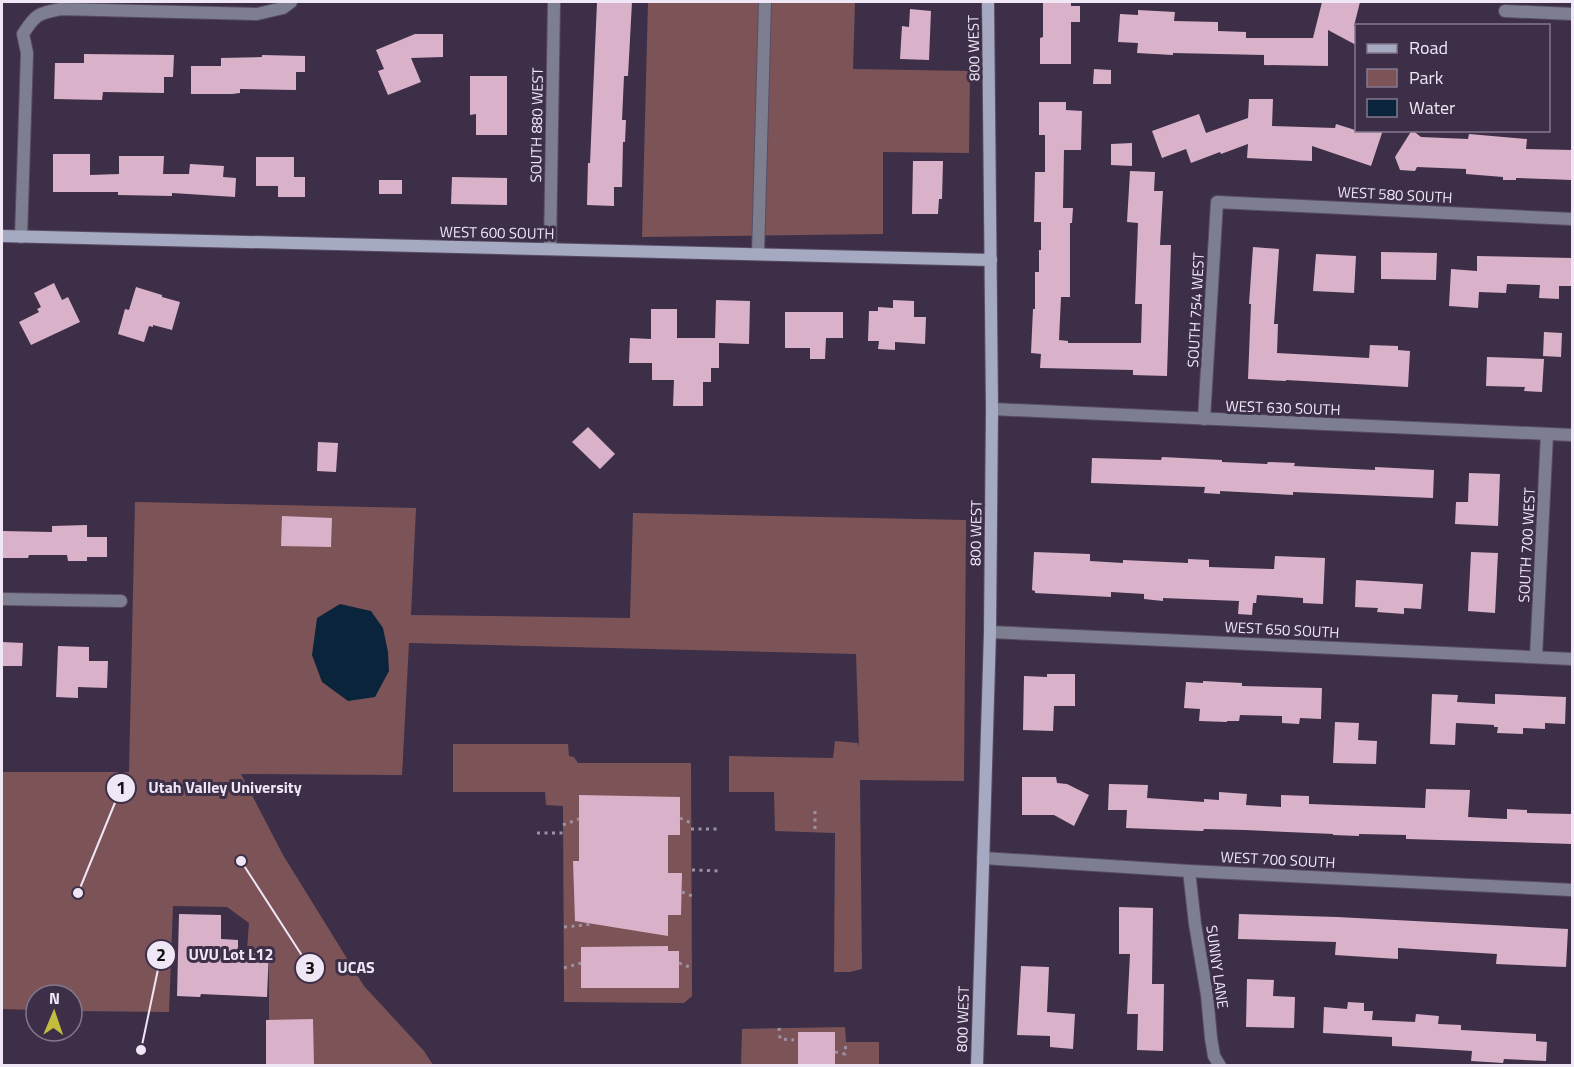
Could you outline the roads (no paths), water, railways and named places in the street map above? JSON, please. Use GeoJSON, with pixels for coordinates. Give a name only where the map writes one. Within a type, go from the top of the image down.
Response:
{"type":"FeatureCollection","features":[{"type":"Feature","properties":{"kind":"street"},"geometry":{"type":"LineString","coordinates":[[21,237],[27,53],[23,34],[31,21],[43,12],[61,9],[257,14],[283,8],[291,2]]}},
{"type":"Feature","properties":{"kind":"street","name":"SOUTH 880 WEST"},"geometry":{"type":"LineString","coordinates":[[550,249],[554,2]]}},
{"type":"Feature","properties":{"kind":"street"},"geometry":{"type":"LineString","coordinates":[[758,254],[765,2]]}},
{"type":"Feature","properties":{"kind":"street","name":"800 WEST"},"geometry":{"type":"LineString","coordinates":[[977,1065],[990,632],[992,409],[988,2]]}},
{"type":"Feature","properties":{"kind":"street"},"geometry":{"type":"LineString","coordinates":[[1505,11],[1572,14]]}},
{"type":"Feature","properties":{"kind":"street","name":"WEST 580 SOUTH"},"geometry":{"type":"LineString","coordinates":[[1217,202],[1572,219]]}},
{"type":"Feature","properties":{"kind":"street","name":"SOUTH 754 WEST"},"geometry":{"type":"LineString","coordinates":[[1204,419],[1217,202]]}},
{"type":"Feature","properties":{"kind":"street","name":"WEST 600 SOUTH"},"geometry":{"type":"LineString","coordinates":[[2,236],[991,260]]}},
{"type":"Feature","properties":{"kind":"street","name":"WEST 630 SOUTH"},"geometry":{"type":"LineString","coordinates":[[992,409],[1572,435]]}},
{"type":"Feature","properties":{"kind":"street","name":"SOUTH 700 WEST"},"geometry":{"type":"LineString","coordinates":[[1536,657],[1547,434]]}},
{"type":"Feature","properties":{"kind":"street"},"geometry":{"type":"LineString","coordinates":[[2,599],[121,601]]}},
{"type":"Feature","properties":{"kind":"street","name":"WEST 650 SOUTH"},"geometry":{"type":"LineString","coordinates":[[990,632],[1572,659]]}},
{"type":"Feature","properties":{"kind":"street","name":"WEST 700 SOUTH"},"geometry":{"type":"LineString","coordinates":[[983,858],[1189,871],[1572,890]]}},
{"type":"Feature","properties":{"kind":"street","name":"SUNNY LANE"},"geometry":{"type":"LineString","coordinates":[[1189,871],[1211,1038],[1214,1056],[1220,1065]]}},
{"type":"Feature","properties":{"kind":"water"},"geometry":{"type":"Polygon","coordinates":[[[340,604],[371,611],[383,628],[389,671],[375,697],[348,701],[322,682],[312,655],[317,618],[340,604]]]}},
{"type":"Feature","properties":{"kind":"place","name":"UCAS"},"geometry":{"type":"Point","coordinates":[241,861]}},
{"type":"Feature","properties":{"kind":"place","name":"Utah Valley University"},"geometry":{"type":"Point","coordinates":[78,893]}},
{"type":"Feature","properties":{"kind":"place","name":"UVU Lot L12"},"geometry":{"type":"Point","coordinates":[141,1050]}}]}
